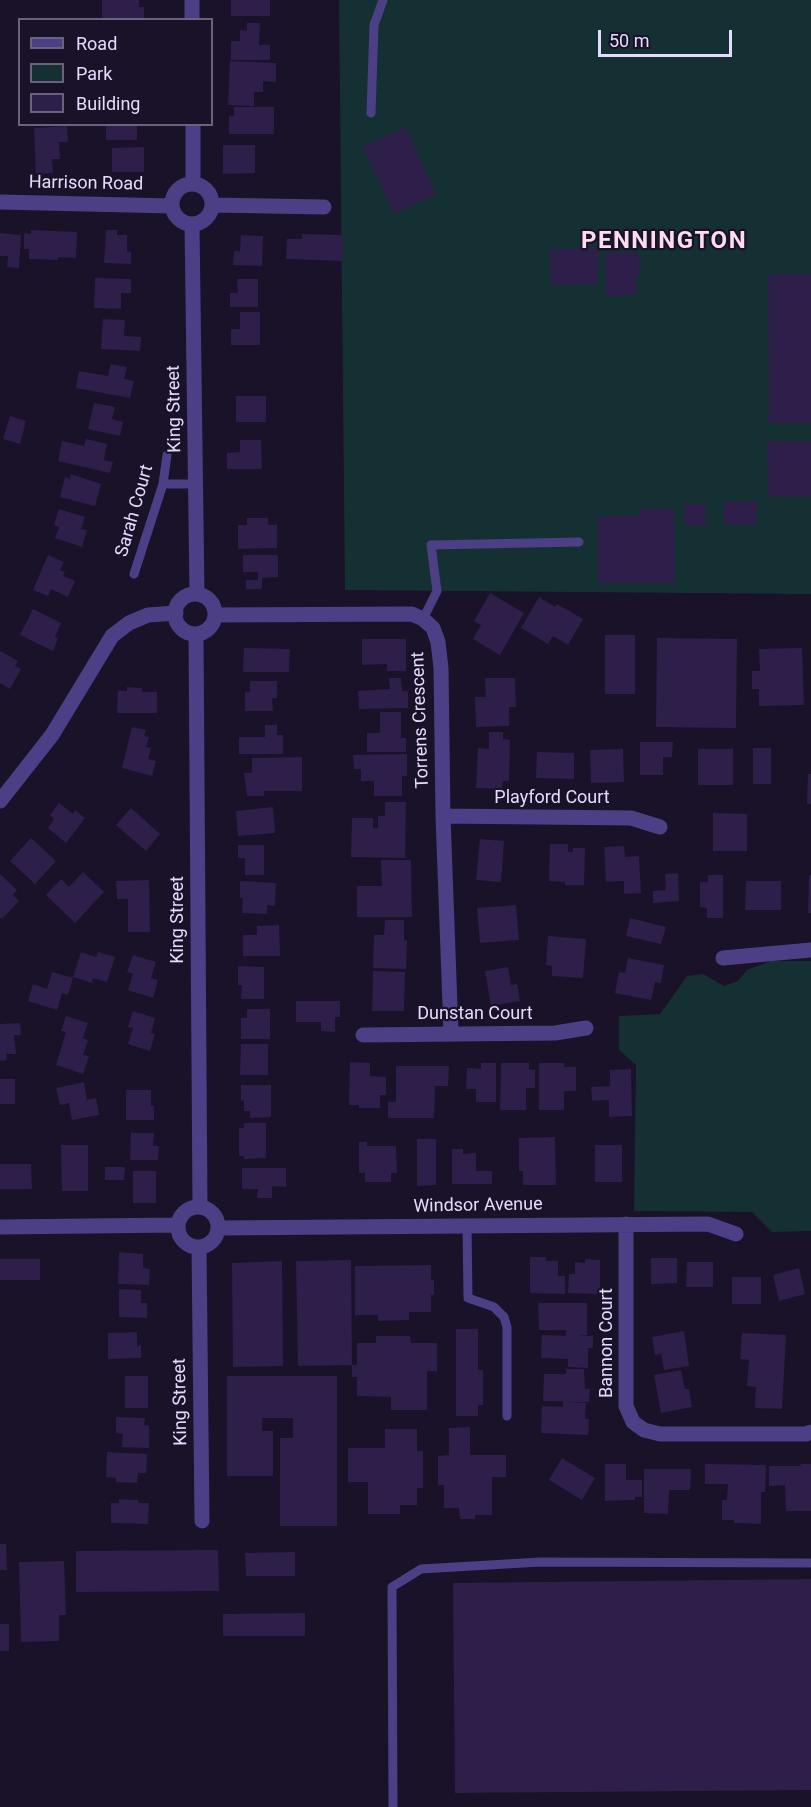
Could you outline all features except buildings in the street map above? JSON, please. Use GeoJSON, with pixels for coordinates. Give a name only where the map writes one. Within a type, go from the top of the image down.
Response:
{"type":"FeatureCollection","features":[{"type":"Feature","properties":{"kind":"street"},"geometry":{"type":"LineString","coordinates":[[192,0],[192,18]]}},
{"type":"Feature","properties":{"kind":"street"},"geometry":{"type":"LineString","coordinates":[[193,126],[193,184]]}},
{"type":"Feature","properties":{"kind":"street"},"geometry":{"type":"LineString","coordinates":[[193,184],[209,194],[212,205],[205,220],[192,224],[178,219],[172,206],[177,191],[193,184]]}},
{"type":"Feature","properties":{"kind":"street","name":"Harrison Road"},"geometry":{"type":"LineString","coordinates":[[0,202],[172,206]]}},
{"type":"Feature","properties":{"kind":"street"},"geometry":{"type":"LineString","coordinates":[[212,205],[324,207]]}},
{"type":"Feature","properties":{"kind":"street","name":"King Street"},"geometry":{"type":"LineString","coordinates":[[192,224],[197,594]]}},
{"type":"Feature","properties":{"kind":"street"},"geometry":{"type":"LineString","coordinates":[[197,594],[205,596],[212,603],[215,615],[208,629],[196,634],[188,633],[182,628],[177,621],[176,613],[180,600],[187,595],[197,594]]}},
{"type":"Feature","properties":{"kind":"street"},"geometry":{"type":"LineString","coordinates":[[0,801],[52,735],[112,636],[129,623],[148,615],[176,613]]}},
{"type":"Feature","properties":{"kind":"street"},"geometry":{"type":"LineString","coordinates":[[215,615],[412,614],[423,619]]}},
{"type":"Feature","properties":{"kind":"street","name":"Torrens Crescent"},"geometry":{"type":"LineString","coordinates":[[423,619],[433,628],[438,642],[441,668],[443,816],[451,1033]]}},
{"type":"Feature","properties":{"kind":"street","name":"King Street"},"geometry":{"type":"LineString","coordinates":[[196,634],[200,1206]]}},
{"type":"Feature","properties":{"kind":"street","name":"Playford Court"},"geometry":{"type":"LineString","coordinates":[[443,816],[631,818],[660,827]]}},
{"type":"Feature","properties":{"kind":"street"},"geometry":{"type":"LineString","coordinates":[[723,958],[811,950]]}},
{"type":"Feature","properties":{"kind":"street","name":"Dunstan Court"},"geometry":{"type":"LineString","coordinates":[[363,1035],[555,1033],[586,1028]]}},
{"type":"Feature","properties":{"kind":"street"},"geometry":{"type":"LineString","coordinates":[[200,1206],[208,1209],[215,1216],[218,1227],[216,1236],[211,1242],[199,1247],[184,1241],[178,1225],[183,1214],[190,1208],[200,1206]]}},
{"type":"Feature","properties":{"kind":"street","name":"Bannon Court"},"geometry":{"type":"LineString","coordinates":[[626,1224],[626,1406],[633,1422],[644,1431],[660,1434],[806,1434],[811,1432]]}},
{"type":"Feature","properties":{"kind":"street","name":"Windsor Avenue"},"geometry":{"type":"LineString","coordinates":[[218,1227],[708,1224],[736,1234]]}},
{"type":"Feature","properties":{"kind":"street"},"geometry":{"type":"LineString","coordinates":[[0,1227],[178,1225]]}},
{"type":"Feature","properties":{"kind":"street","name":"King Street"},"geometry":{"type":"LineString","coordinates":[[199,1247],[202,1521]]}},
{"type":"Feature","properties":{"kind":"lane"},"geometry":{"type":"LineString","coordinates":[[371,113],[374,25],[383,0]]}},
{"type":"Feature","properties":{"kind":"lane","name":"Sarah Court"},"geometry":{"type":"LineString","coordinates":[[134,574],[163,484],[167,455]]}},
{"type":"Feature","properties":{"kind":"lane"},"geometry":{"type":"LineString","coordinates":[[163,484],[195,484]]}},
{"type":"Feature","properties":{"kind":"lane"},"geometry":{"type":"LineString","coordinates":[[423,619],[437,591],[431,545],[579,542]]}},
{"type":"Feature","properties":{"kind":"lane"},"geometry":{"type":"LineString","coordinates":[[467,1225],[468,1298],[494,1307],[504,1317],[507,1327],[507,1416]]}},
{"type":"Feature","properties":{"kind":"lane"},"geometry":{"type":"LineString","coordinates":[[393,1807],[392,1587],[421,1569],[540,1562],[811,1563]]}},
{"type":"Feature","properties":{"kind":"green space"},"geometry":{"type":"Polygon","coordinates":[[[339,0],[811,0],[811,594],[345,590],[339,0]]]}},
{"type":"Feature","properties":{"kind":"green space"},"geometry":{"type":"Polygon","coordinates":[[[771,961],[811,961],[811,1231],[772,1232],[752,1212],[634,1211],[636,1065],[619,1050],[619,1016],[660,1014],[687,976],[703,974],[724,986],[738,981],[747,970],[771,961]]]}},
{"type":"Feature","properties":{"kind":"district","name":"PENNINGTON"},"geometry":{"type":"Point","coordinates":[664,242]}}]}
